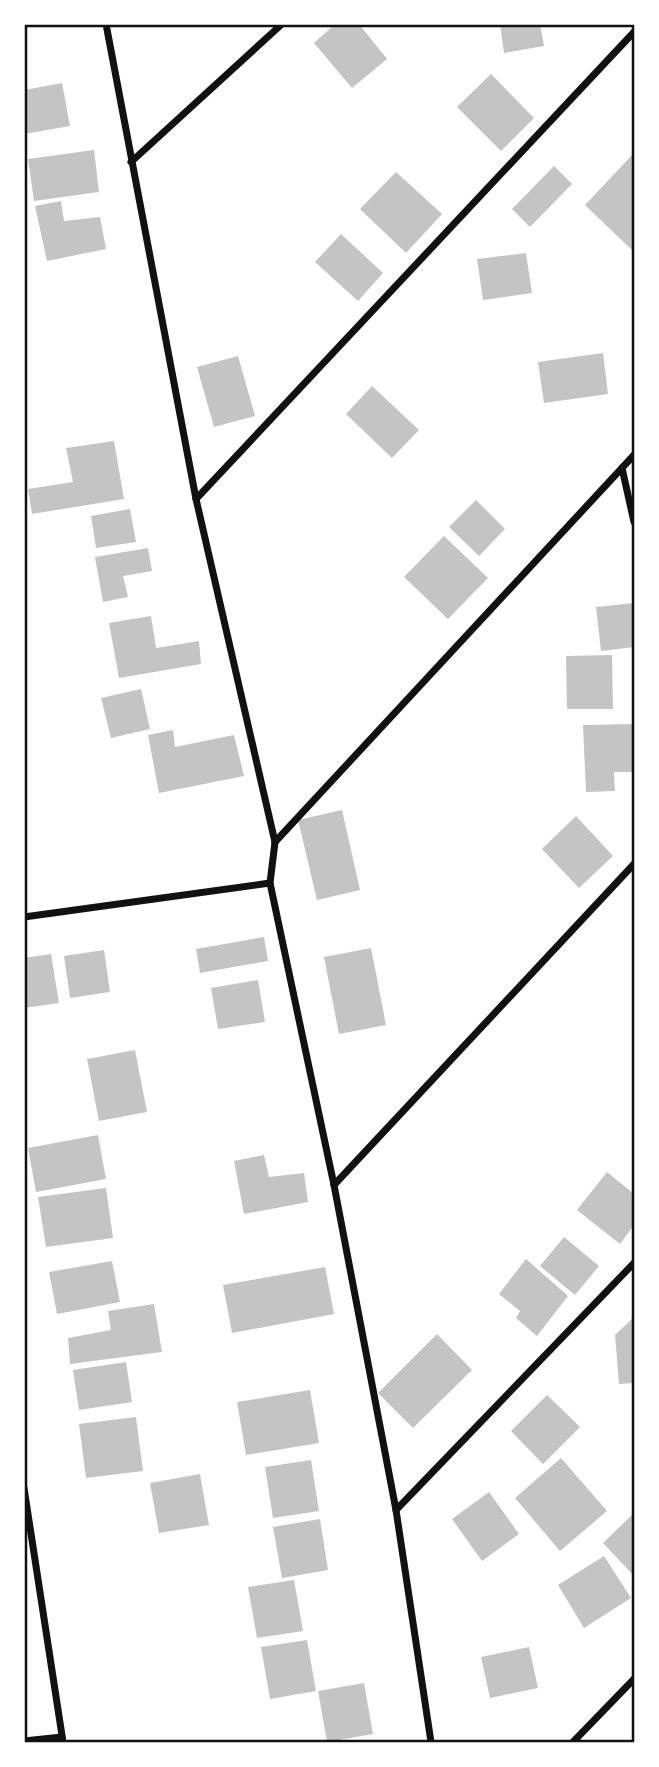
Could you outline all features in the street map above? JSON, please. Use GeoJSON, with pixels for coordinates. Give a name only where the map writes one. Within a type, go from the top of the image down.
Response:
{"type":"FeatureCollection","features":[{"type":"Feature","properties":{"kind":"street"},"geometry":{"type":"LineString","coordinates":[[106,24],[196,499],[275,842],[271,883],[334,1185],[396,1510],[431,1742]]}},
{"type":"Feature","properties":{"kind":"street"},"geometry":{"type":"LineString","coordinates":[[131,162],[282,24]]}},
{"type":"Feature","properties":{"kind":"street"},"geometry":{"type":"LineString","coordinates":[[196,499],[635,32]]}},
{"type":"Feature","properties":{"kind":"street"},"geometry":{"type":"LineString","coordinates":[[275,842],[635,454]]}},
{"type":"Feature","properties":{"kind":"street"},"geometry":{"type":"LineString","coordinates":[[622,468],[635,522]]}},
{"type":"Feature","properties":{"kind":"street"},"geometry":{"type":"LineString","coordinates":[[334,1185],[635,864]]}},
{"type":"Feature","properties":{"kind":"street"},"geometry":{"type":"LineString","coordinates":[[24,917],[271,883]]}},
{"type":"Feature","properties":{"kind":"street"},"geometry":{"type":"LineString","coordinates":[[396,1510],[635,1263]]}},
{"type":"Feature","properties":{"kind":"street"},"geometry":{"type":"LineString","coordinates":[[24,1488],[62,1740],[24,1741]]}},
{"type":"Feature","properties":{"kind":"street"},"geometry":{"type":"LineString","coordinates":[[573,1742],[635,1679]]}},
{"type":"Feature","properties":{"kind":"building"},"geometry":{"type":"Polygon","coordinates":[[[335,24],[359,24],[387,59],[352,88],[314,43],[335,24]]]}},
{"type":"Feature","properties":{"kind":"building"},"geometry":{"type":"Polygon","coordinates":[[[500,24],[540,24],[544,46],[504,53],[500,24]]]}},
{"type":"Feature","properties":{"kind":"building"},"geometry":{"type":"Polygon","coordinates":[[[491,74],[534,118],[501,151],[457,107],[491,74]]]}},
{"type":"Feature","properties":{"kind":"building"},"geometry":{"type":"Polygon","coordinates":[[[62,83],[70,126],[24,134],[24,90],[62,83]]]}},
{"type":"Feature","properties":{"kind":"building"},"geometry":{"type":"Polygon","coordinates":[[[94,150],[99,192],[34,201],[28,159],[94,150]]]}},
{"type":"Feature","properties":{"kind":"building"},"geometry":{"type":"Polygon","coordinates":[[[634,153],[634,252],[585,205],[634,153]]]}},
{"type":"Feature","properties":{"kind":"building"},"geometry":{"type":"Polygon","coordinates":[[[554,166],[572,184],[530,227],[512,209],[554,166]]]}},
{"type":"Feature","properties":{"kind":"building"},"geometry":{"type":"Polygon","coordinates":[[[396,172],[442,214],[406,253],[360,209],[396,172]]]}},
{"type":"Feature","properties":{"kind":"building"},"geometry":{"type":"Polygon","coordinates":[[[61,201],[64,221],[100,217],[106,249],[47,261],[35,206],[61,201]]]}},
{"type":"Feature","properties":{"kind":"building"},"geometry":{"type":"Polygon","coordinates":[[[341,234],[383,273],[358,301],[315,262],[341,234]]]}},
{"type":"Feature","properties":{"kind":"building"},"geometry":{"type":"Polygon","coordinates":[[[526,253],[532,293],[483,300],[477,259],[526,253]]]}},
{"type":"Feature","properties":{"kind":"building"},"geometry":{"type":"Polygon","coordinates":[[[603,353],[608,394],[544,403],[538,362],[603,353]]]}},
{"type":"Feature","properties":{"kind":"building"},"geometry":{"type":"Polygon","coordinates":[[[238,356],[255,416],[214,427],[197,367],[238,356]]]}},
{"type":"Feature","properties":{"kind":"building"},"geometry":{"type":"Polygon","coordinates":[[[372,386],[419,430],[392,458],[346,414],[372,386]]]}},
{"type":"Feature","properties":{"kind":"building"},"geometry":{"type":"Polygon","coordinates":[[[114,441],[124,499],[32,514],[28,489],[73,482],[66,448],[114,441]]]}},
{"type":"Feature","properties":{"kind":"building"},"geometry":{"type":"Polygon","coordinates":[[[476,500],[505,529],[479,556],[449,527],[476,500]]]}},
{"type":"Feature","properties":{"kind":"building"},"geometry":{"type":"Polygon","coordinates":[[[130,509],[136,542],[96,548],[91,516],[130,509]]]}},
{"type":"Feature","properties":{"kind":"building"},"geometry":{"type":"Polygon","coordinates":[[[444,536],[488,578],[448,619],[404,577],[444,536]]]}},
{"type":"Feature","properties":{"kind":"building"},"geometry":{"type":"Polygon","coordinates":[[[148,548],[152,571],[123,576],[128,597],[103,602],[95,557],[148,548]]]}},
{"type":"Feature","properties":{"kind":"building"},"geometry":{"type":"Polygon","coordinates":[[[634,603],[634,647],[601,651],[596,607],[634,603]]]}},
{"type":"Feature","properties":{"kind":"building"},"geometry":{"type":"Polygon","coordinates":[[[151,616],[156,648],[199,641],[201,664],[119,678],[109,623],[151,616]]]}},
{"type":"Feature","properties":{"kind":"building"},"geometry":{"type":"Polygon","coordinates":[[[612,655],[613,709],[567,709],[566,656],[612,655]]]}},
{"type":"Feature","properties":{"kind":"building"},"geometry":{"type":"Polygon","coordinates":[[[141,689],[150,729],[111,738],[101,698],[141,689]]]}},
{"type":"Feature","properties":{"kind":"building"},"geometry":{"type":"Polygon","coordinates":[[[634,724],[634,772],[614,772],[615,791],[586,792],[583,725],[634,724]]]}},
{"type":"Feature","properties":{"kind":"building"},"geometry":{"type":"Polygon","coordinates":[[[173,730],[175,747],[234,735],[244,776],[159,793],[148,735],[173,730]]]}},
{"type":"Feature","properties":{"kind":"building"},"geometry":{"type":"Polygon","coordinates":[[[342,810],[360,890],[317,900],[298,820],[342,810]]]}},
{"type":"Feature","properties":{"kind":"building"},"geometry":{"type":"Polygon","coordinates":[[[576,816],[613,856],[579,888],[542,849],[576,816]]]}},
{"type":"Feature","properties":{"kind":"building"},"geometry":{"type":"Polygon","coordinates":[[[264,937],[268,961],[200,973],[196,949],[264,937]]]}},
{"type":"Feature","properties":{"kind":"building"},"geometry":{"type":"Polygon","coordinates":[[[371,948],[386,1025],[339,1034],[324,957],[371,948]]]}},
{"type":"Feature","properties":{"kind":"building"},"geometry":{"type":"Polygon","coordinates":[[[104,950],[110,992],[70,998],[64,956],[104,950]]]}},
{"type":"Feature","properties":{"kind":"building"},"geometry":{"type":"Polygon","coordinates":[[[51,954],[59,1003],[24,1008],[24,958],[51,954]]]}},
{"type":"Feature","properties":{"kind":"building"},"geometry":{"type":"Polygon","coordinates":[[[258,980],[265,1022],[218,1029],[211,988],[258,980]]]}},
{"type":"Feature","properties":{"kind":"building"},"geometry":{"type":"Polygon","coordinates":[[[135,1050],[147,1112],[99,1121],[87,1059],[135,1050]]]}},
{"type":"Feature","properties":{"kind":"building"},"geometry":{"type":"Polygon","coordinates":[[[98,1135],[106,1179],[36,1192],[28,1148],[98,1135]]]}},
{"type":"Feature","properties":{"kind":"building"},"geometry":{"type":"Polygon","coordinates":[[[264,1155],[269,1177],[304,1173],[308,1202],[244,1214],[234,1161],[264,1155]]]}},
{"type":"Feature","properties":{"kind":"building"},"geometry":{"type":"Polygon","coordinates":[[[607,1172],[634,1194],[634,1225],[620,1244],[577,1210],[607,1172]]]}},
{"type":"Feature","properties":{"kind":"building"},"geometry":{"type":"Polygon","coordinates":[[[106,1188],[113,1238],[46,1247],[38,1197],[106,1188]]]}},
{"type":"Feature","properties":{"kind":"building"},"geometry":{"type":"Polygon","coordinates":[[[564,1237],[599,1266],[575,1295],[540,1266],[564,1237]]]}},
{"type":"Feature","properties":{"kind":"building"},"geometry":{"type":"Polygon","coordinates":[[[526,1259],[568,1296],[537,1336],[516,1318],[520,1311],[499,1294],[526,1259]]]}},
{"type":"Feature","properties":{"kind":"building"},"geometry":{"type":"Polygon","coordinates":[[[112,1261],[120,1302],[57,1314],[49,1272],[112,1261]]]}},
{"type":"Feature","properties":{"kind":"building"},"geometry":{"type":"Polygon","coordinates":[[[325,1267],[334,1314],[232,1333],[223,1285],[325,1267]]]}},
{"type":"Feature","properties":{"kind":"building"},"geometry":{"type":"Polygon","coordinates":[[[154,1304],[162,1352],[70,1364],[68,1338],[111,1330],[108,1311],[154,1304]]]}},
{"type":"Feature","properties":{"kind":"building"},"geometry":{"type":"Polygon","coordinates":[[[634,1317],[634,1383],[619,1384],[615,1335],[634,1317]]]}},
{"type":"Feature","properties":{"kind":"building"},"geometry":{"type":"Polygon","coordinates":[[[437,1334],[472,1370],[413,1428],[378,1393],[437,1334]]]}},
{"type":"Feature","properties":{"kind":"building"},"geometry":{"type":"Polygon","coordinates":[[[126,1362],[132,1402],[79,1410],[73,1370],[126,1362]]]}},
{"type":"Feature","properties":{"kind":"building"},"geometry":{"type":"Polygon","coordinates":[[[310,1390],[319,1443],[246,1455],[237,1402],[310,1390]]]}},
{"type":"Feature","properties":{"kind":"building"},"geometry":{"type":"Polygon","coordinates":[[[547,1395],[580,1427],[543,1464],[511,1431],[547,1395]]]}},
{"type":"Feature","properties":{"kind":"building"},"geometry":{"type":"Polygon","coordinates":[[[136,1417],[143,1471],[86,1478],[79,1424],[136,1417]]]}},
{"type":"Feature","properties":{"kind":"building"},"geometry":{"type":"Polygon","coordinates":[[[561,1458],[607,1511],[560,1551],[515,1498],[561,1458]]]}},
{"type":"Feature","properties":{"kind":"building"},"geometry":{"type":"Polygon","coordinates":[[[311,1460],[319,1511],[273,1518],[265,1467],[311,1460]]]}},
{"type":"Feature","properties":{"kind":"building"},"geometry":{"type":"Polygon","coordinates":[[[200,1474],[209,1525],[159,1533],[150,1483],[200,1474]]]}},
{"type":"Feature","properties":{"kind":"building"},"geometry":{"type":"Polygon","coordinates":[[[489,1492],[519,1534],[482,1561],[452,1519],[489,1492]]]}},
{"type":"Feature","properties":{"kind":"building"},"geometry":{"type":"Polygon","coordinates":[[[634,1513],[634,1576],[603,1543],[634,1513]]]}},
{"type":"Feature","properties":{"kind":"building"},"geometry":{"type":"Polygon","coordinates":[[[320,1519],[328,1570],[282,1578],[273,1527],[320,1519]]]}},
{"type":"Feature","properties":{"kind":"building"},"geometry":{"type":"Polygon","coordinates":[[[604,1556],[631,1598],[584,1628],[558,1585],[604,1556]]]}},
{"type":"Feature","properties":{"kind":"building"},"geometry":{"type":"Polygon","coordinates":[[[294,1580],[303,1631],[257,1638],[248,1587],[294,1580]]]}},
{"type":"Feature","properties":{"kind":"building"},"geometry":{"type":"Polygon","coordinates":[[[307,1640],[316,1691],[270,1699],[261,1647],[307,1640]]]}},
{"type":"Feature","properties":{"kind":"building"},"geometry":{"type":"Polygon","coordinates":[[[529,1647],[538,1688],[490,1698],[481,1657],[529,1647]]]}},
{"type":"Feature","properties":{"kind":"building"},"geometry":{"type":"Polygon","coordinates":[[[364,1683],[373,1734],[327,1742],[318,1691],[364,1683]]]}}]}
